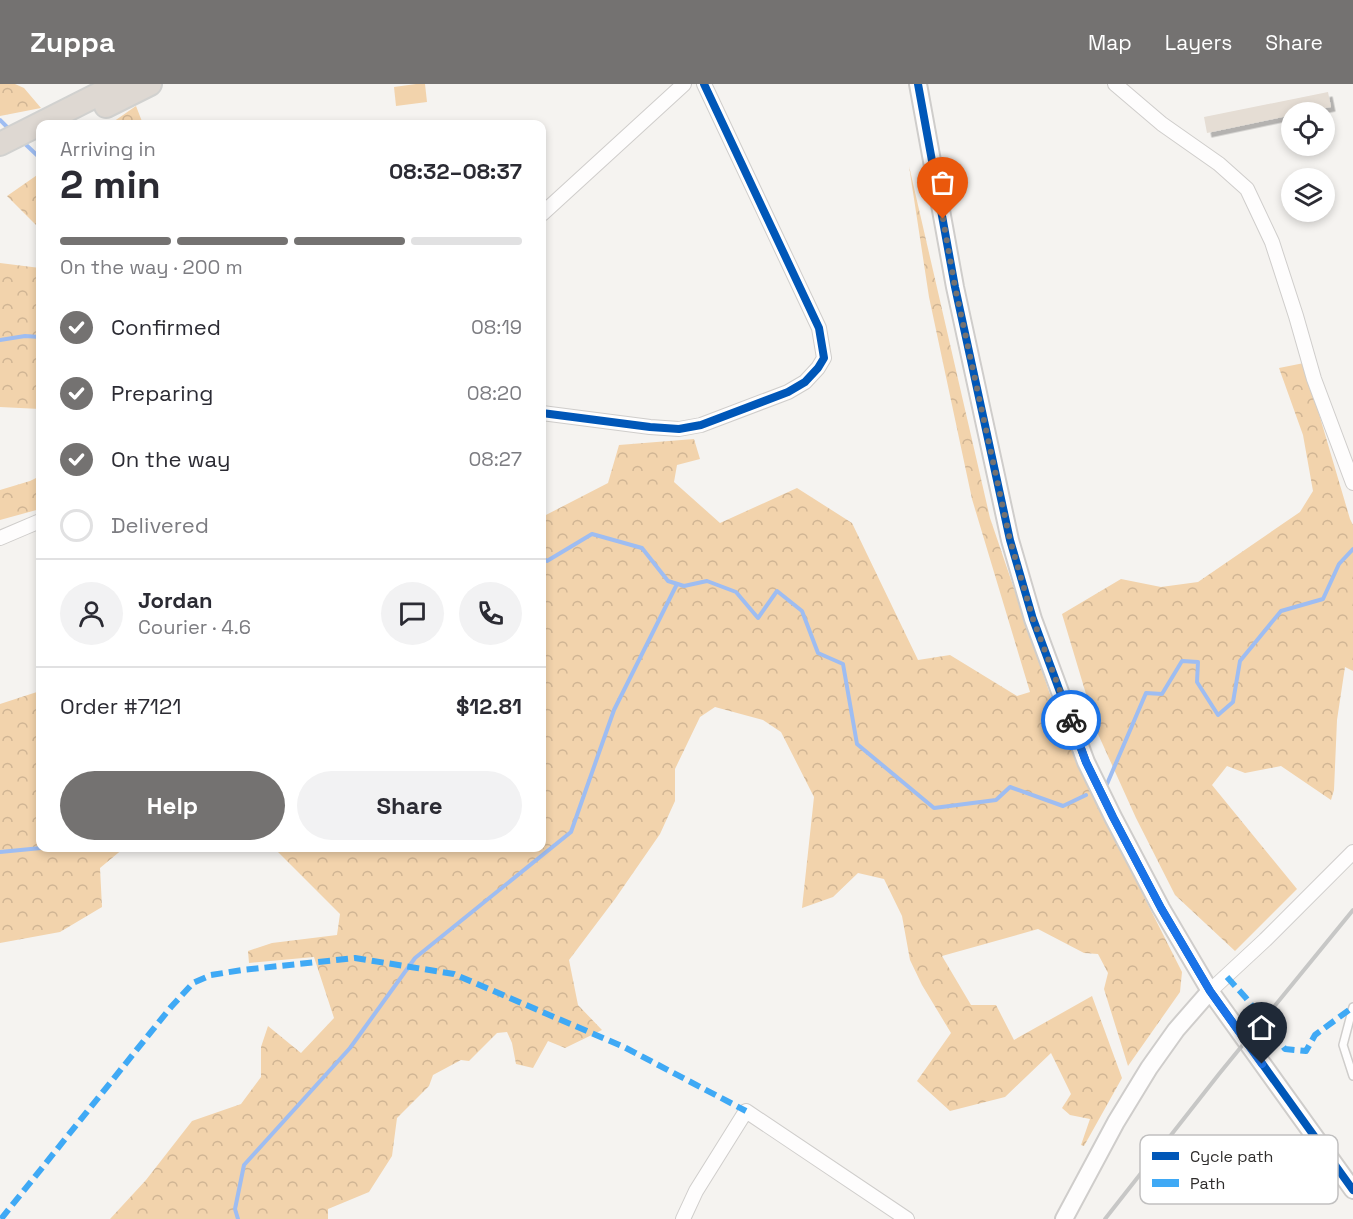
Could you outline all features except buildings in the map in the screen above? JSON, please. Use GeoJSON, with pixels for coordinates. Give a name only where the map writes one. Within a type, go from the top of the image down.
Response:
{"type":"FeatureCollection","features":[{"type":"Feature","properties":{"kind":"highway"},"geometry":{"type":"LineString","coordinates":[[52,120],[119,84]]}},
{"type":"Feature","properties":{"kind":"highway"},"geometry":{"type":"LineString","coordinates":[[78,120],[150,84]]}},
{"type":"Feature","properties":{"kind":"highway"},"geometry":{"type":"LineString","coordinates":[[3,146],[36,128]]}},
{"type":"Feature","properties":{"kind":"highway"},"geometry":{"type":"LineString","coordinates":[[3,146],[36,140]]}},
{"type":"Feature","properties":{"kind":"street"},"geometry":{"type":"LineString","coordinates":[[546,210],[684,84]]}},
{"type":"Feature","properties":{"kind":"street"},"geometry":{"type":"LineString","coordinates":[[546,414],[650,427],[679,429],[701,425],[788,392],[805,382],[824,358],[819,328],[704,84]]}},
{"type":"Feature","properties":{"kind":"street"},"geometry":{"type":"LineString","coordinates":[[918,84],[955,287],[1010,540],[1033,619],[1086,762],[1161,908],[1210,991],[1313,1135]]}},
{"type":"Feature","properties":{"kind":"street"},"geometry":{"type":"LineString","coordinates":[[1115,84],[1162,124],[1219,164],[1247,189],[1272,242],[1314,379],[1353,483]]}},
{"type":"Feature","properties":{"kind":"street"},"geometry":{"type":"LineString","coordinates":[[0,538],[36,523]]}},
{"type":"Feature","properties":{"kind":"street"},"geometry":{"type":"LineString","coordinates":[[1064,1219],[1116,1122],[1149,1068],[1176,1030],[1210,991],[1258,947],[1353,852]]}},
{"type":"Feature","properties":{"kind":"street"},"geometry":{"type":"LineString","coordinates":[[683,1219],[696,1191],[746,1112],[907,1219]]}},
{"type":"Feature","properties":{"kind":"street"},"geometry":{"type":"LineString","coordinates":[[1338,1169],[1353,1190]]}},
{"type":"Feature","properties":{"kind":"lane"},"geometry":{"type":"LineString","coordinates":[[1353,1007],[1343,1045],[1353,1076]]}},
{"type":"Feature","properties":{"kind":"green space"},"geometry":{"type":"Polygon","coordinates":[[[0,84],[15,84],[24,88],[41,108],[0,116],[0,84]]]}},
{"type":"Feature","properties":{"kind":"green space"},"geometry":{"type":"Polygon","coordinates":[[[425,84],[427,102],[396,106],[394,87],[425,84]]]}},
{"type":"Feature","properties":{"kind":"green space"},"geometry":{"type":"Polygon","coordinates":[[[136,106],[141,120],[116,120],[136,106]]]}},
{"type":"Feature","properties":{"kind":"green space"},"geometry":{"type":"Polygon","coordinates":[[[909,166],[990,518],[1054,706],[1126,861],[1182,972],[1180,992],[1128,1066],[1104,989],[1108,973],[1098,954],[1084,953],[1038,929],[942,956],[971,1005],[996,1005],[1014,1040],[1092,996],[1122,1078],[1084,1146],[1081,1145],[1090,1119],[1070,1115],[1062,1108],[1071,1094],[1051,1053],[1005,1097],[950,1111],[917,1081],[951,1033],[910,960],[902,916],[884,879],[858,873],[833,897],[802,908],[814,797],[781,732],[763,720],[715,707],[700,717],[675,769],[675,801],[660,834],[569,960],[578,1005],[602,1030],[565,1048],[548,1041],[533,1068],[516,1064],[512,1043],[507,1032],[497,1033],[469,1061],[461,1060],[433,1075],[429,1086],[397,1118],[392,1156],[369,1192],[328,1209],[328,1219],[110,1219],[146,1180],[192,1121],[241,1104],[261,1077],[261,1047],[268,1026],[301,1053],[334,1018],[314,957],[249,963],[248,951],[272,943],[337,935],[340,914],[278,852],[546,852],[546,515],[608,483],[619,445],[694,439],[700,459],[677,465],[674,482],[720,523],[797,488],[852,523],[918,660],[950,655],[1017,696],[1030,692],[972,499],[929,297],[909,166]]]}},
{"type":"Feature","properties":{"kind":"green space"},"geometry":{"type":"Polygon","coordinates":[[[36,176],[36,225],[7,196],[36,176]]]}},
{"type":"Feature","properties":{"kind":"green space"},"geometry":{"type":"Polygon","coordinates":[[[0,263],[36,268],[36,409],[0,407],[0,263]]]}},
{"type":"Feature","properties":{"kind":"green space"},"geometry":{"type":"Polygon","coordinates":[[[1304,363],[1353,525],[1353,671],[1345,667],[1337,720],[1334,790],[1331,800],[1281,766],[1245,773],[1227,766],[1212,785],[1297,889],[1235,951],[1175,895],[1136,818],[1098,734],[1062,614],[1121,579],[1161,587],[1198,582],[1300,512],[1313,491],[1303,435],[1279,368],[1304,363]]]}},
{"type":"Feature","properties":{"kind":"green space"},"geometry":{"type":"Polygon","coordinates":[[[36,478],[36,510],[0,520],[0,490],[36,478]]]}},
{"type":"Feature","properties":{"kind":"green space"},"geometry":{"type":"Polygon","coordinates":[[[36,692],[36,852],[119,852],[100,868],[102,907],[60,932],[0,943],[0,704],[36,692]]]}},
{"type":"Feature","properties":{"kind":"waterway"},"geometry":{"type":"LineString","coordinates":[[0,120],[10,130]]}},
{"type":"Feature","properties":{"kind":"waterway"},"geometry":{"type":"LineString","coordinates":[[22,141],[36,154]]}},
{"type":"Feature","properties":{"kind":"waterway"},"geometry":{"type":"LineString","coordinates":[[0,340],[36,337]]}},
{"type":"Feature","properties":{"kind":"waterway"},"geometry":{"type":"LineString","coordinates":[[546,560],[592,534],[642,548],[668,581],[684,586],[707,581],[736,592],[758,618],[777,591],[802,611],[818,653],[843,664],[857,744],[934,808],[996,800],[1010,787],[1063,806],[1086,795]]}},
{"type":"Feature","properties":{"kind":"waterway"},"geometry":{"type":"LineString","coordinates":[[1107,784],[1146,693],[1162,694],[1182,661],[1198,662],[1197,682],[1218,715],[1233,702],[1240,661],[1281,611],[1323,599],[1339,564],[1353,549]]}},
{"type":"Feature","properties":{"kind":"waterway"},"geometry":{"type":"LineString","coordinates":[[238,1219],[235,1209],[244,1165],[350,1048],[415,958],[571,832],[614,710],[677,584]]}},
{"type":"Feature","properties":{"kind":"waterway"},"geometry":{"type":"LineString","coordinates":[[0,852],[36,848]]}},
{"type":"Feature","properties":{"kind":"railway"},"geometry":{"type":"LineString","coordinates":[[1171,1135],[1353,910]]}},
{"type":"Feature","properties":{"kind":"railway"},"geometry":{"type":"LineString","coordinates":[[1105,1219],[1140,1174]]}},
{"type":"Feature","properties":{"kind":"marked path"},"geometry":{"type":"LineString","coordinates":[[1,1219],[171,1007],[193,983],[211,975],[242,970],[355,958],[454,974],[624,1047],[746,1111]]}},
{"type":"Feature","properties":{"kind":"marked path"},"geometry":{"type":"LineString","coordinates":[[1227,977],[1285,1049],[1306,1051],[1315,1035],[1353,1007]]}},
{"type":"Feature","properties":{"kind":"cycle path"},"geometry":{"type":"LineString","coordinates":[[546,414],[650,427],[679,429],[701,425],[788,392],[805,382],[824,358],[819,328],[704,84]]}},
{"type":"Feature","properties":{"kind":"cycle path"},"geometry":{"type":"LineString","coordinates":[[918,84],[955,287],[1010,540],[1033,619],[1086,762],[1161,908],[1210,991],[1313,1135]]}},
{"type":"Feature","properties":{"kind":"cycle path"},"geometry":{"type":"LineString","coordinates":[[1338,1169],[1353,1190]]}},
{"type":"Feature","properties":{"kind":"way so far"},"geometry":{"type":"LineString","coordinates":[[943,219],[955,287],[1010,540],[1033,619],[1071,720]]}},
{"type":"Feature","properties":{"kind":"route"},"geometry":{"type":"LineString","coordinates":[[1071,720],[1086,762],[1161,908],[1210,991],[1262,1064]]}}]}
